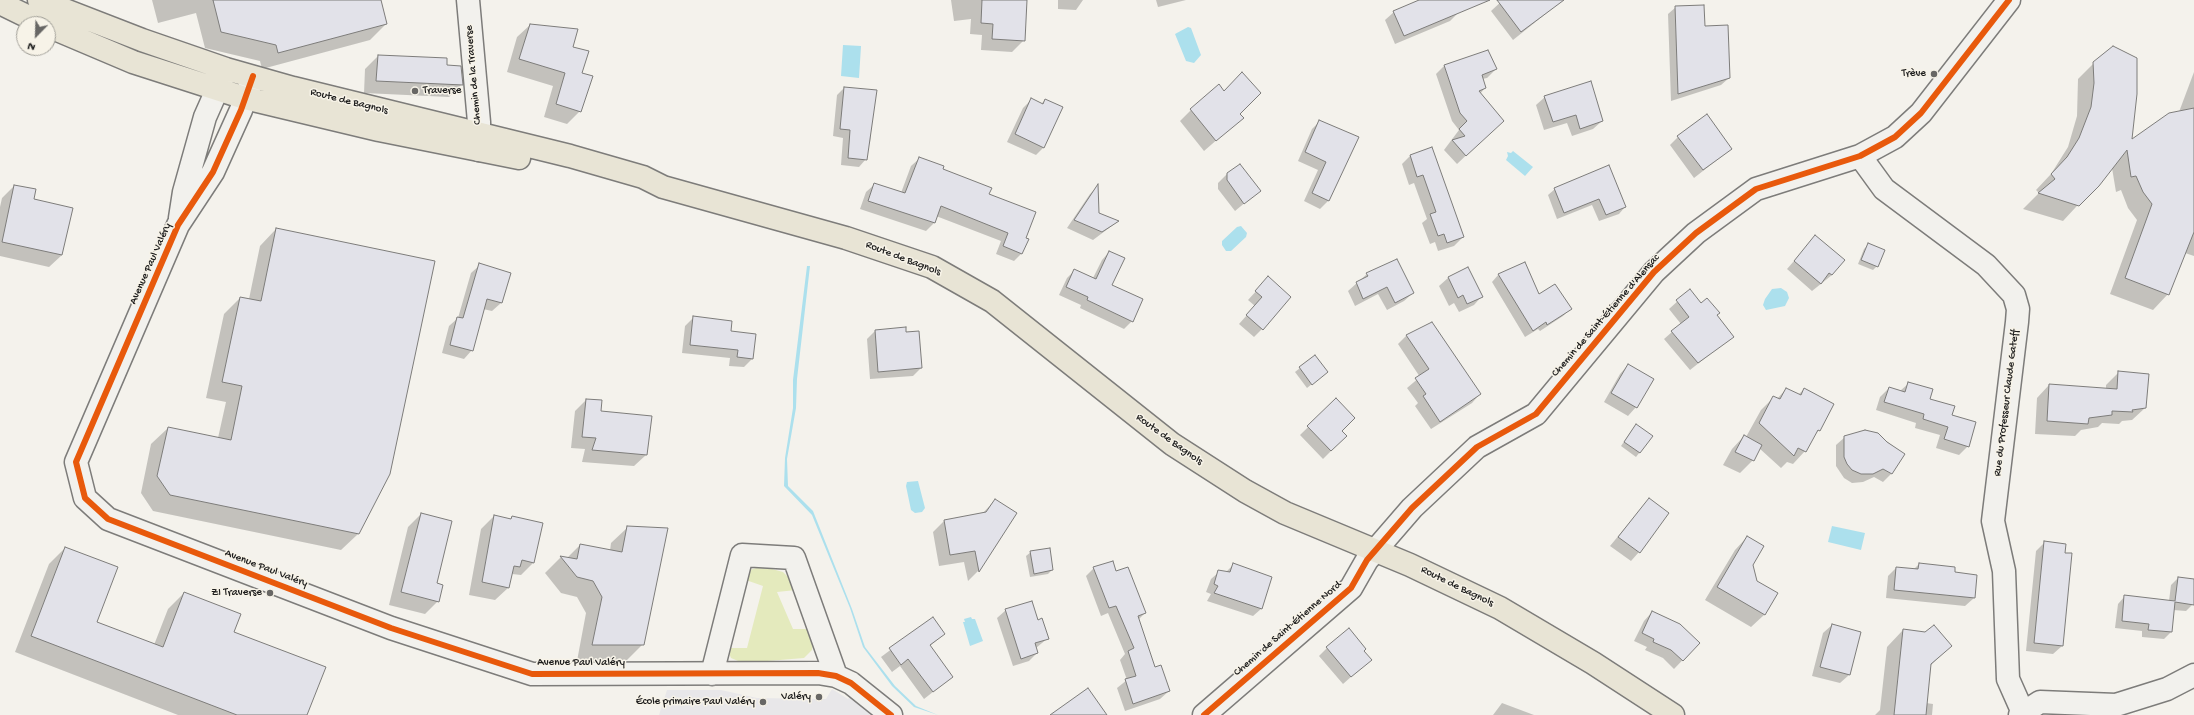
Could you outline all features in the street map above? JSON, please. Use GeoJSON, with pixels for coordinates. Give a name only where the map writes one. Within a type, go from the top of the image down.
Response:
{"type":"FeatureCollection","features":[{"type":"Feature","properties":{"kind":"main road","name":"Route de Bagnols"},"geometry":{"type":"LineString","coordinates":[[40,0],[93,21],[226,69],[644,188],[663,187],[846,238],[889,251],[938,270],[992,301],[1045,342],[1139,420],[1205,467],[1286,513],[1376,550],[1500,608],[1593,663],[1673,715]]}},
{"type":"Feature","properties":{"kind":"main road"},"geometry":{"type":"LineString","coordinates":[[0,3],[27,16]]}},
{"type":"Feature","properties":{"kind":"main road"},"geometry":{"type":"LineString","coordinates":[[83,42],[93,21]]}},
{"type":"Feature","properties":{"kind":"main road","name":"Route de Bagnols"},"geometry":{"type":"LineString","coordinates":[[56,30],[83,42],[217,90],[245,98],[379,130],[479,142]]}},
{"type":"Feature","properties":{"kind":"street","name":"Chemin de la Traverse"},"geometry":{"type":"LineString","coordinates":[[468,0],[479,142]]}},
{"type":"Feature","properties":{"kind":"street","name":"Chemin de Saint-Étienne d'Alensac"},"geometry":{"type":"LineString","coordinates":[[1376,550],[1412,508],[1477,447],[1536,414],[1569,372],[1654,272],[1696,233],[1756,189],[1860,156],[1896,137],[1921,113],[2009,0]]}},
{"type":"Feature","properties":{"kind":"street","name":"Avenue Paul Valéry"},"geometry":{"type":"LineString","coordinates":[[178,225],[184,192],[205,117],[226,69]]}},
{"type":"Feature","properties":{"kind":"street","name":"Avenue Paul Valéry"},"geometry":{"type":"LineString","coordinates":[[253,76],[213,172],[178,225],[76,462],[85,498],[108,519],[391,628],[532,674],[818,673],[836,676],[851,683],[891,715]]}},
{"type":"Feature","properties":{"kind":"street","name":"Rue du Professeur Claude Gateff"},"geometry":{"type":"LineString","coordinates":[[1860,156],[1884,189],[1986,265],[2014,295],[2018,309],[2017,322],[1993,521],[2004,571],[2008,679],[2022,714]]}},
{"type":"Feature","properties":{"kind":"street","name":"Chemin de Saint-Étienne Nord"},"geometry":{"type":"LineString","coordinates":[[1204,715],[1351,588],[1367,560],[1376,550]]}},
{"type":"Feature","properties":{"kind":"street"},"geometry":{"type":"LineString","coordinates":[[712,674],[742,555],[794,558],[836,676]]}},
{"type":"Feature","properties":{"kind":"street"},"geometry":{"type":"LineString","coordinates":[[2022,714],[2040,702],[2116,705],[2167,689],[2194,675]]}},
{"type":"Feature","properties":{"kind":"shaded area","name":"École primaire Paul Valéry"},"geometry":{"type":"Polygon","coordinates":[[[832,689],[848,699],[852,694],[879,715],[659,715],[667,690],[721,690],[757,698],[826,699],[832,689]]]}},
{"type":"Feature","properties":{"kind":"green space"},"geometry":{"type":"Polygon","coordinates":[[[756,568],[772,569],[783,572],[791,580],[796,590],[777,592],[793,629],[812,629],[814,640],[812,650],[804,658],[743,663],[731,658],[727,648],[747,648],[763,586],[743,579],[747,571],[756,568]]]}},
{"type":"Feature","properties":{"kind":"water"},"geometry":{"type":"Polygon","coordinates":[[[1188,27],[1191,28],[1201,55],[1194,63],[1186,61],[1175,34],[1188,27]]]}},
{"type":"Feature","properties":{"kind":"water"},"geometry":{"type":"Polygon","coordinates":[[[843,45],[861,46],[859,78],[841,76],[843,45]]]}},
{"type":"Feature","properties":{"kind":"water"},"geometry":{"type":"Polygon","coordinates":[[[1513,151],[1533,167],[1525,176],[1506,160],[1508,156],[1507,152],[1511,153],[1513,151]]]}},
{"type":"Feature","properties":{"kind":"water"},"geometry":{"type":"Polygon","coordinates":[[[1241,226],[1247,233],[1246,237],[1231,251],[1226,251],[1222,245],[1222,241],[1237,227],[1241,226]]]}},
{"type":"Feature","properties":{"kind":"water"},"geometry":{"type":"Polygon","coordinates":[[[807,266],[810,266],[797,379],[796,408],[787,459],[788,486],[813,511],[852,609],[865,647],[895,686],[916,706],[938,715],[914,707],[892,686],[863,647],[850,608],[812,515],[784,486],[785,458],[793,408],[793,380],[807,266]]]}},
{"type":"Feature","properties":{"kind":"water"},"geometry":{"type":"Polygon","coordinates":[[[1781,288],[1787,292],[1789,298],[1785,306],[1766,310],[1763,305],[1765,299],[1772,289],[1781,288]]]}},
{"type":"Feature","properties":{"kind":"water"},"geometry":{"type":"Polygon","coordinates":[[[918,481],[925,508],[922,512],[915,513],[911,510],[906,486],[907,482],[918,481]]]}},
{"type":"Feature","properties":{"kind":"water"},"geometry":{"type":"Polygon","coordinates":[[[1832,526],[1865,533],[1861,550],[1828,542],[1832,526]]]}},
{"type":"Feature","properties":{"kind":"water"},"geometry":{"type":"Polygon","coordinates":[[[971,617],[972,619],[975,619],[983,641],[970,646],[963,622],[965,622],[964,619],[971,617]]]}},
{"type":"Feature","properties":{"kind":"building"},"geometry":{"type":"Polygon","coordinates":[[[213,0],[381,0],[387,24],[278,53],[276,45],[221,32],[213,0]]]}},
{"type":"Feature","properties":{"kind":"building"},"geometry":{"type":"Polygon","coordinates":[[[982,0],[1027,0],[1025,41],[992,39],[993,24],[981,23],[982,0]]]}},
{"type":"Feature","properties":{"kind":"building"},"geometry":{"type":"Polygon","coordinates":[[[1419,0],[1490,0],[1404,36],[1393,11],[1419,0]]]}},
{"type":"Feature","properties":{"kind":"building"},"geometry":{"type":"Polygon","coordinates":[[[1497,0],[1564,0],[1521,32],[1497,0]]]}},
{"type":"Feature","properties":{"kind":"building"},"geometry":{"type":"Polygon","coordinates":[[[1704,5],[1705,26],[1728,25],[1730,78],[1678,94],[1675,6],[1704,5]]]}},
{"type":"Feature","properties":{"kind":"building"},"geometry":{"type":"Polygon","coordinates":[[[530,24],[578,29],[573,47],[589,51],[582,73],[593,76],[581,112],[556,104],[565,73],[519,59],[530,24]]]}},
{"type":"Feature","properties":{"kind":"building"},"geometry":{"type":"Polygon","coordinates":[[[2113,46],[2137,58],[2137,94],[2132,139],[2169,113],[2194,108],[2194,232],[2169,295],[2125,278],[2152,204],[2143,192],[2136,176],[2131,177],[2127,150],[2099,186],[2079,206],[2038,193],[2055,179],[2051,174],[2067,157],[2079,138],[2091,107],[2094,83],[2093,62],[2113,46]]]}},
{"type":"Feature","properties":{"kind":"building"},"geometry":{"type":"Polygon","coordinates":[[[1488,50],[1497,69],[1482,75],[1486,88],[1479,91],[1504,121],[1466,156],[1452,140],[1465,136],[1459,129],[1467,121],[1460,113],[1444,65],[1488,50]]]}},
{"type":"Feature","properties":{"kind":"building"},"geometry":{"type":"Polygon","coordinates":[[[378,55],[447,58],[447,65],[461,66],[463,85],[376,81],[378,55]]]}},
{"type":"Feature","properties":{"kind":"building"},"geometry":{"type":"Polygon","coordinates":[[[1242,72],[1261,93],[1240,114],[1244,118],[1216,141],[1190,109],[1219,84],[1224,91],[1242,72]]]}},
{"type":"Feature","properties":{"kind":"building"},"geometry":{"type":"Polygon","coordinates":[[[1591,81],[1603,121],[1580,129],[1576,115],[1553,122],[1544,96],[1591,81]]]}},
{"type":"Feature","properties":{"kind":"building"},"geometry":{"type":"Polygon","coordinates":[[[844,87],[877,90],[867,160],[848,158],[850,130],[840,129],[844,87]]]}},
{"type":"Feature","properties":{"kind":"building"},"geometry":{"type":"Polygon","coordinates":[[[1031,98],[1043,104],[1045,99],[1063,107],[1044,148],[1015,134],[1031,98]]]}},
{"type":"Feature","properties":{"kind":"building"},"geometry":{"type":"Polygon","coordinates":[[[1707,114],[1732,149],[1703,170],[1677,136],[1707,114]]]}},
{"type":"Feature","properties":{"kind":"building"},"geometry":{"type":"Polygon","coordinates":[[[1319,120],[1359,137],[1329,201],[1312,193],[1326,162],[1305,152],[1319,120]]]}},
{"type":"Feature","properties":{"kind":"building"},"geometry":{"type":"Polygon","coordinates":[[[1432,147],[1464,237],[1447,243],[1444,234],[1438,236],[1430,214],[1436,212],[1423,175],[1417,177],[1410,155],[1432,147]]]}},
{"type":"Feature","properties":{"kind":"building"},"geometry":{"type":"Polygon","coordinates":[[[919,157],[944,166],[943,169],[992,188],[989,194],[1036,212],[1026,238],[1029,239],[1022,254],[1003,246],[1008,233],[941,206],[935,223],[868,201],[874,183],[905,193],[919,157]]]}},
{"type":"Feature","properties":{"kind":"building"},"geometry":{"type":"Polygon","coordinates":[[[1240,164],[1261,191],[1244,204],[1227,180],[1227,173],[1240,164]]]}},
{"type":"Feature","properties":{"kind":"building"},"geometry":{"type":"Polygon","coordinates":[[[1609,165],[1626,207],[1606,215],[1599,199],[1564,213],[1554,188],[1609,165]]]}},
{"type":"Feature","properties":{"kind":"building"},"geometry":{"type":"Polygon","coordinates":[[[1098,184],[1099,213],[1119,221],[1102,232],[1074,220],[1098,184]]]}},
{"type":"Feature","properties":{"kind":"building"},"geometry":{"type":"Polygon","coordinates":[[[14,185],[36,189],[34,199],[73,208],[62,255],[2,242],[14,185]]]}},
{"type":"Feature","properties":{"kind":"building"},"geometry":{"type":"Polygon","coordinates":[[[276,228],[435,261],[390,474],[359,534],[170,495],[157,476],[168,427],[231,440],[242,386],[222,382],[240,297],[261,301],[276,228]]]}},
{"type":"Feature","properties":{"kind":"building"},"geometry":{"type":"Polygon","coordinates":[[[1815,235],[1845,260],[1832,275],[1829,273],[1821,284],[1794,261],[1815,235]]]}},
{"type":"Feature","properties":{"kind":"building"},"geometry":{"type":"Polygon","coordinates":[[[1868,243],[1885,250],[1878,267],[1861,260],[1868,243]]]}},
{"type":"Feature","properties":{"kind":"building"},"geometry":{"type":"Polygon","coordinates":[[[1109,251],[1125,258],[1112,285],[1143,299],[1133,322],[1087,300],[1088,297],[1066,287],[1074,269],[1096,279],[1109,251]]]}},
{"type":"Feature","properties":{"kind":"building"},"geometry":{"type":"Polygon","coordinates":[[[1397,259],[1414,293],[1395,303],[1387,287],[1363,299],[1356,282],[1368,276],[1366,273],[1397,259]]]}},
{"type":"Feature","properties":{"kind":"building"},"geometry":{"type":"Polygon","coordinates":[[[1525,262],[1539,294],[1555,284],[1572,309],[1547,325],[1546,322],[1533,331],[1498,274],[1525,262]]]}},
{"type":"Feature","properties":{"kind":"building"},"geometry":{"type":"Polygon","coordinates":[[[479,263],[511,273],[502,303],[487,299],[473,351],[450,345],[457,317],[463,318],[479,263]]]}},
{"type":"Feature","properties":{"kind":"building"},"geometry":{"type":"Polygon","coordinates":[[[1468,267],[1483,297],[1467,304],[1463,295],[1458,298],[1448,277],[1468,267]]]}},
{"type":"Feature","properties":{"kind":"building"},"geometry":{"type":"Polygon","coordinates":[[[1268,276],[1291,297],[1263,330],[1246,315],[1262,297],[1255,291],[1268,276]]]}},
{"type":"Feature","properties":{"kind":"building"},"geometry":{"type":"Polygon","coordinates":[[[1690,289],[1701,303],[1707,298],[1720,313],[1717,315],[1734,337],[1698,363],[1671,331],[1689,317],[1676,300],[1690,289]]]}},
{"type":"Feature","properties":{"kind":"building"},"geometry":{"type":"Polygon","coordinates":[[[693,316],[732,321],[731,331],[756,334],[753,359],[737,357],[738,350],[690,345],[693,316]]]}},
{"type":"Feature","properties":{"kind":"building"},"geometry":{"type":"Polygon","coordinates":[[[1432,322],[1481,394],[1440,422],[1423,396],[1426,394],[1415,378],[1429,369],[1406,335],[1432,322]]]}},
{"type":"Feature","properties":{"kind":"building"},"geometry":{"type":"Polygon","coordinates":[[[906,327],[906,332],[919,331],[922,368],[878,372],[875,330],[906,327]]]}},
{"type":"Feature","properties":{"kind":"building"},"geometry":{"type":"Polygon","coordinates":[[[1315,355],[1328,372],[1312,385],[1299,367],[1315,355]]]}},
{"type":"Feature","properties":{"kind":"building"},"geometry":{"type":"Polygon","coordinates":[[[1628,364],[1654,379],[1637,408],[1611,393],[1628,364]]]}},
{"type":"Feature","properties":{"kind":"building"},"geometry":{"type":"Polygon","coordinates":[[[2118,371],[2149,374],[2146,408],[2132,410],[2133,412],[2112,411],[2112,415],[2089,418],[2088,424],[2047,421],[2049,384],[2117,389],[2118,371]]]}},
{"type":"Feature","properties":{"kind":"building"},"geometry":{"type":"Polygon","coordinates":[[[1908,382],[1933,389],[1930,399],[1955,406],[1952,415],[1976,422],[1969,447],[1944,439],[1948,427],[1923,419],[1924,414],[1884,402],[1889,387],[1905,392],[1908,382]]]}},
{"type":"Feature","properties":{"kind":"building"},"geometry":{"type":"Polygon","coordinates":[[[1786,388],[1801,395],[1804,388],[1834,404],[1820,431],[1818,430],[1806,452],[1798,448],[1794,456],[1759,423],[1773,396],[1780,399],[1786,388]]]}},
{"type":"Feature","properties":{"kind":"building"},"geometry":{"type":"Polygon","coordinates":[[[1336,398],[1355,418],[1342,431],[1347,436],[1331,451],[1307,426],[1336,398]]]}},
{"type":"Feature","properties":{"kind":"building"},"geometry":{"type":"Polygon","coordinates":[[[586,399],[602,400],[601,411],[652,416],[647,455],[592,450],[596,438],[582,437],[586,399]]]}},
{"type":"Feature","properties":{"kind":"building"},"geometry":{"type":"Polygon","coordinates":[[[1636,424],[1653,436],[1640,453],[1624,442],[1636,424]]]}},
{"type":"Feature","properties":{"kind":"building"},"geometry":{"type":"Polygon","coordinates":[[[1865,430],[1878,433],[1887,442],[1905,454],[1892,474],[1883,469],[1873,474],[1861,474],[1852,470],[1847,464],[1844,457],[1844,436],[1865,430]]]}},
{"type":"Feature","properties":{"kind":"building"},"geometry":{"type":"Polygon","coordinates":[[[1744,435],[1762,445],[1754,461],[1735,452],[1744,435]]]}},
{"type":"Feature","properties":{"kind":"building"},"geometry":{"type":"Polygon","coordinates":[[[1649,498],[1669,513],[1640,553],[1618,537],[1649,498]]]}},
{"type":"Feature","properties":{"kind":"building"},"geometry":{"type":"Polygon","coordinates":[[[995,499],[1017,513],[979,572],[975,551],[950,555],[944,520],[986,512],[995,499]]]}},
{"type":"Feature","properties":{"kind":"building"},"geometry":{"type":"Polygon","coordinates":[[[421,513],[452,521],[437,583],[443,585],[439,602],[401,592],[421,513]]]}},
{"type":"Feature","properties":{"kind":"building"},"geometry":{"type":"Polygon","coordinates":[[[494,515],[511,519],[512,516],[543,523],[534,563],[522,560],[520,567],[514,566],[509,588],[482,582],[494,515]]]}},
{"type":"Feature","properties":{"kind":"building"},"geometry":{"type":"Polygon","coordinates":[[[627,526],[668,528],[644,645],[592,645],[602,597],[593,581],[577,577],[560,556],[577,559],[580,544],[622,552],[627,526]]]}},
{"type":"Feature","properties":{"kind":"building"},"geometry":{"type":"Polygon","coordinates":[[[1747,536],[1764,546],[1753,565],[1757,581],[1778,593],[1765,615],[1717,587],[1747,536]]]}},
{"type":"Feature","properties":{"kind":"building"},"geometry":{"type":"Polygon","coordinates":[[[2044,541],[2066,544],[2065,553],[2072,553],[2063,646],[2034,643],[2044,541]]]}},
{"type":"Feature","properties":{"kind":"building"},"geometry":{"type":"Polygon","coordinates":[[[65,547],[118,567],[97,622],[163,647],[184,592],[241,614],[234,632],[326,667],[307,715],[237,715],[31,636],[65,547]]]}},
{"type":"Feature","properties":{"kind":"building"},"geometry":{"type":"Polygon","coordinates":[[[1050,548],[1053,570],[1034,574],[1030,551],[1050,548]]]}},
{"type":"Feature","properties":{"kind":"building"},"geometry":{"type":"Polygon","coordinates":[[[1113,561],[1116,571],[1128,567],[1146,613],[1138,616],[1155,667],[1161,665],[1170,691],[1133,704],[1125,679],[1136,676],[1128,651],[1134,648],[1116,606],[1109,608],[1093,567],[1113,561]]]}},
{"type":"Feature","properties":{"kind":"building"},"geometry":{"type":"Polygon","coordinates":[[[1233,563],[1272,577],[1262,609],[1214,593],[1218,586],[1214,584],[1218,570],[1230,572],[1233,563]]]}},
{"type":"Feature","properties":{"kind":"building"},"geometry":{"type":"Polygon","coordinates":[[[1919,563],[1955,567],[1955,572],[1977,575],[1975,598],[1894,590],[1896,567],[1918,569],[1919,563]]]}},
{"type":"Feature","properties":{"kind":"building"},"geometry":{"type":"Polygon","coordinates":[[[2178,577],[2194,579],[2194,605],[2175,602],[2172,632],[2148,630],[2149,624],[2122,621],[2124,595],[2175,601],[2178,577]]]}},
{"type":"Feature","properties":{"kind":"building"},"geometry":{"type":"Polygon","coordinates":[[[1032,601],[1038,620],[1042,618],[1049,639],[1035,643],[1038,653],[1021,659],[1005,609],[1032,601]]]}},
{"type":"Feature","properties":{"kind":"building"},"geometry":{"type":"Polygon","coordinates":[[[1652,611],[1680,624],[1700,643],[1683,661],[1671,650],[1653,642],[1654,639],[1642,633],[1652,611]]]}},
{"type":"Feature","properties":{"kind":"building"},"geometry":{"type":"Polygon","coordinates":[[[933,617],[945,634],[930,645],[953,677],[933,692],[908,659],[901,665],[889,648],[933,617]]]}},
{"type":"Feature","properties":{"kind":"building"},"geometry":{"type":"Polygon","coordinates":[[[1832,624],[1861,632],[1850,675],[1820,667],[1832,624]]]}},
{"type":"Feature","properties":{"kind":"building"},"geometry":{"type":"Polygon","coordinates":[[[1934,625],[1952,646],[1931,664],[1926,715],[1894,715],[1903,629],[1925,632],[1934,625]]]}},
{"type":"Feature","properties":{"kind":"building"},"geometry":{"type":"Polygon","coordinates":[[[1349,628],[1366,649],[1364,651],[1372,660],[1351,677],[1326,647],[1349,628]]]}},
{"type":"Feature","properties":{"kind":"building"},"geometry":{"type":"Polygon","coordinates":[[[1088,688],[1107,715],[1050,715],[1088,688]]]}},
{"type":"Feature","properties":{"kind":"cycle path"},"geometry":{"type":"LineString","coordinates":[[1204,715],[1351,588],[1367,560],[1412,508],[1477,447],[1536,414],[1654,272],[1696,233],[1756,189],[1860,156],[1895,137],[1921,113],[2009,0]]}},
{"type":"Feature","properties":{"kind":"cycle path"},"geometry":{"type":"LineString","coordinates":[[253,76],[241,110],[213,172],[178,225],[76,462],[85,498],[108,519],[391,628],[532,674],[818,673],[836,676],[851,683],[891,715]]}},
{"type":"Feature","properties":{"kind":"place","name":"Trève"},"geometry":{"type":"Point","coordinates":[1934,74]}},
{"type":"Feature","properties":{"kind":"place","name":"Traverse"},"geometry":{"type":"Point","coordinates":[415,91]}},
{"type":"Feature","properties":{"kind":"place","name":"ZI Traverse"},"geometry":{"type":"Point","coordinates":[270,593]}},
{"type":"Feature","properties":{"kind":"place","name":"Valéry"},"geometry":{"type":"Point","coordinates":[819,697]}},
{"type":"Feature","properties":{"kind":"place","name":"École primaire Paul Valéry"},"geometry":{"type":"Point","coordinates":[763,702]}}]}
